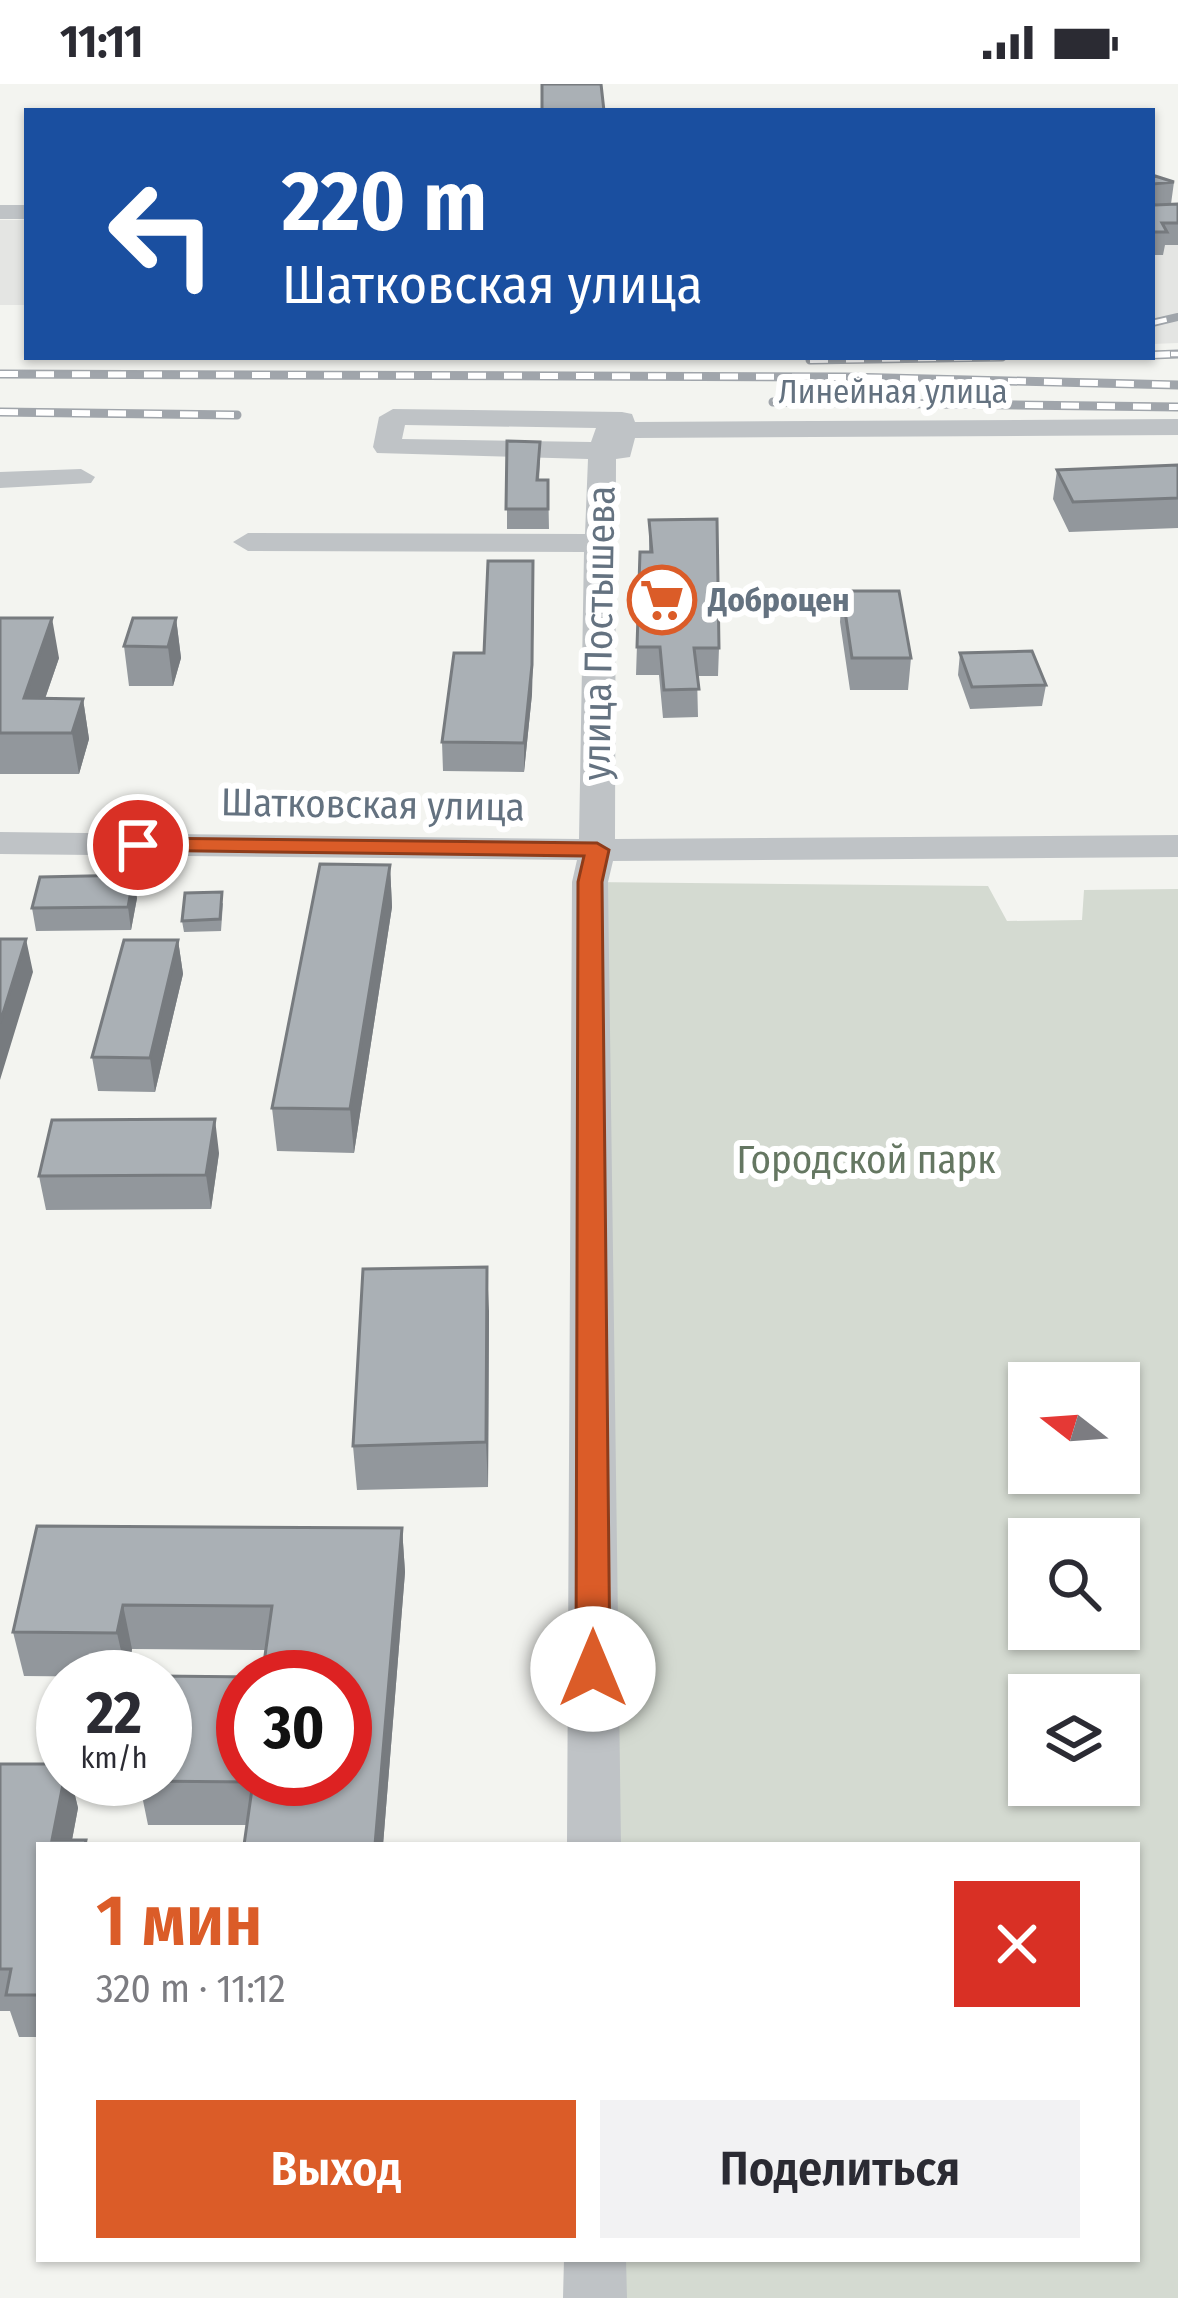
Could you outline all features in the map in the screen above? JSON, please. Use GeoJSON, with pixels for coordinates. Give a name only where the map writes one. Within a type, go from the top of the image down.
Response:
{"type":"FeatureCollection","features":[{"type":"Feature","properties":{"kind":"street"},"geometry":{"type":"LineString","coordinates":[[393,417],[622,421],[610,436],[387,447],[393,417]]}},
{"type":"Feature","properties":{"kind":"street","name":"Линейная улица"},"geometry":{"type":"LineString","coordinates":[[610,436],[1178,427]]}},
{"type":"Feature","properties":{"kind":"street","name":"улица Постышева"},"geometry":{"type":"LineString","coordinates":[[594,1842],[590,882],[597,850],[599,543],[610,436]]}},
{"type":"Feature","properties":{"kind":"street"},"geometry":{"type":"LineString","coordinates":[[0,480],[81,477]]}},
{"type":"Feature","properties":{"kind":"street"},"geometry":{"type":"LineString","coordinates":[[248,542],[599,543]]}},
{"type":"Feature","properties":{"kind":"street","name":"Шатковская улица"},"geometry":{"type":"LineString","coordinates":[[0,843],[597,850],[1178,846]]}},
{"type":"Feature","properties":{"kind":"street"},"geometry":{"type":"LineString","coordinates":[[595,2262],[596,2298]]}},
{"type":"Feature","properties":{"kind":"shaded area"},"geometry":{"type":"Polygon","coordinates":[[[0,220],[24,220],[24,305],[0,305],[0,220]]]}},
{"type":"Feature","properties":{"kind":"shaded area"},"geometry":{"type":"Polygon","coordinates":[[[1155,224],[1178,224],[1178,343],[1155,344],[1155,224]]]}},
{"type":"Feature","properties":{"kind":"green space","name":"Городской парк"},"geometry":{"type":"Polygon","coordinates":[[[590,882],[988,886],[1007,921],[1082,920],[1084,890],[1178,889],[1178,2298],[595,2298],[595,2262],[1140,2262],[1140,1842],[594,1842],[590,882]]]}},
{"type":"Feature","properties":{"kind":"building"},"geometry":{"type":"Polygon","coordinates":[[[542,84],[601,84],[604,108],[542,108],[542,84]]]}},
{"type":"Feature","properties":{"kind":"building"},"geometry":{"type":"Polygon","coordinates":[[[1178,204],[1178,223],[1162,223],[1167,232],[1155,232],[1155,205],[1178,204]]]}},
{"type":"Feature","properties":{"kind":"building"},"geometry":{"type":"Polygon","coordinates":[[[507,441],[540,442],[537,480],[548,480],[548,509],[506,509],[507,441]]]}},
{"type":"Feature","properties":{"kind":"building"},"geometry":{"type":"Polygon","coordinates":[[[1178,465],[1178,498],[1073,502],[1057,470],[1178,465]]]}},
{"type":"Feature","properties":{"kind":"building"},"geometry":{"type":"Polygon","coordinates":[[[717,519],[719,648],[694,648],[699,689],[664,690],[660,647],[637,647],[640,552],[652,552],[649,520],[717,519]]]}},
{"type":"Feature","properties":{"kind":"building"},"geometry":{"type":"Polygon","coordinates":[[[488,561],[533,561],[532,665],[524,743],[442,742],[454,653],[484,653],[488,561]]]}},
{"type":"Feature","properties":{"kind":"building"},"geometry":{"type":"Polygon","coordinates":[[[842,591],[899,591],[911,658],[852,658],[842,591]]]}},
{"type":"Feature","properties":{"kind":"building"},"geometry":{"type":"Polygon","coordinates":[[[0,618],[52,618],[24,698],[83,699],[72,733],[0,733],[0,618]]]}},
{"type":"Feature","properties":{"kind":"building"},"geometry":{"type":"Polygon","coordinates":[[[133,618],[176,618],[168,647],[124,646],[133,618]]]}},
{"type":"Feature","properties":{"kind":"building"},"geometry":{"type":"Polygon","coordinates":[[[1032,651],[1046,685],[972,687],[960,653],[1032,651]]]}},
{"type":"Feature","properties":{"kind":"building"},"geometry":{"type":"Polygon","coordinates":[[[320,864],[390,865],[350,1109],[272,1108],[320,864]]]}},
{"type":"Feature","properties":{"kind":"building"},"geometry":{"type":"Polygon","coordinates":[[[134,875],[128,907],[32,908],[40,877],[134,875]]]}},
{"type":"Feature","properties":{"kind":"building"},"geometry":{"type":"Polygon","coordinates":[[[222,892],[220,919],[182,921],[185,893],[222,892]]]}},
{"type":"Feature","properties":{"kind":"building"},"geometry":{"type":"Polygon","coordinates":[[[0,939],[26,939],[0,1023],[0,939]]]}},
{"type":"Feature","properties":{"kind":"building"},"geometry":{"type":"Polygon","coordinates":[[[124,940],[178,940],[150,1058],[92,1057],[124,940]]]}},
{"type":"Feature","properties":{"kind":"building"},"geometry":{"type":"Polygon","coordinates":[[[215,1119],[206,1175],[39,1176],[52,1120],[215,1119]]]}},
{"type":"Feature","properties":{"kind":"building"},"geometry":{"type":"Polygon","coordinates":[[[487,1267],[486,1442],[353,1446],[363,1269],[487,1267]]]}},
{"type":"Feature","properties":{"kind":"building"},"geometry":{"type":"Polygon","coordinates":[[[37,1526],[402,1528],[375,1842],[244,1842],[250,1806],[372,1806],[372,1650],[266,1650],[272,1606],[123,1605],[117,1633],[13,1632],[37,1526]]]}},
{"type":"Feature","properties":{"kind":"building"},"geometry":{"type":"Polygon","coordinates":[[[192,1676],[216,1677],[216,1782],[192,1781],[192,1676]]]}},
{"type":"Feature","properties":{"kind":"building"},"geometry":{"type":"Polygon","coordinates":[[[0,1764],[36,1764],[36,1806],[59,1806],[52,1840],[86,1840],[36,1842],[36,1995],[6,1995],[11,1969],[0,1969],[0,1764]]]}},
{"type":"Feature","properties":{"kind":"railway"},"geometry":{"type":"LineString","coordinates":[[1155,322],[1178,317]]}},
{"type":"Feature","properties":{"kind":"railway"},"geometry":{"type":"LineString","coordinates":[[1155,355],[1178,354],[1171,354]]}},
{"type":"Feature","properties":{"kind":"railway"},"geometry":{"type":"LineString","coordinates":[[0,374],[846,377],[1178,385]]}},
{"type":"Feature","properties":{"kind":"railway"},"geometry":{"type":"LineString","coordinates":[[773,402],[1178,407]]}},
{"type":"Feature","properties":{"kind":"railway"},"geometry":{"type":"LineString","coordinates":[[0,412],[237,415]]}},
{"type":"Feature","properties":{"kind":"place","name":"Доброцен"},"geometry":{"type":"Point","coordinates":[662,600]}},
{"type":"Feature","properties":{"kind":"route"},"geometry":{"type":"LineString","coordinates":[[138,845],[597,850],[590,882],[593,1669]]}}]}
